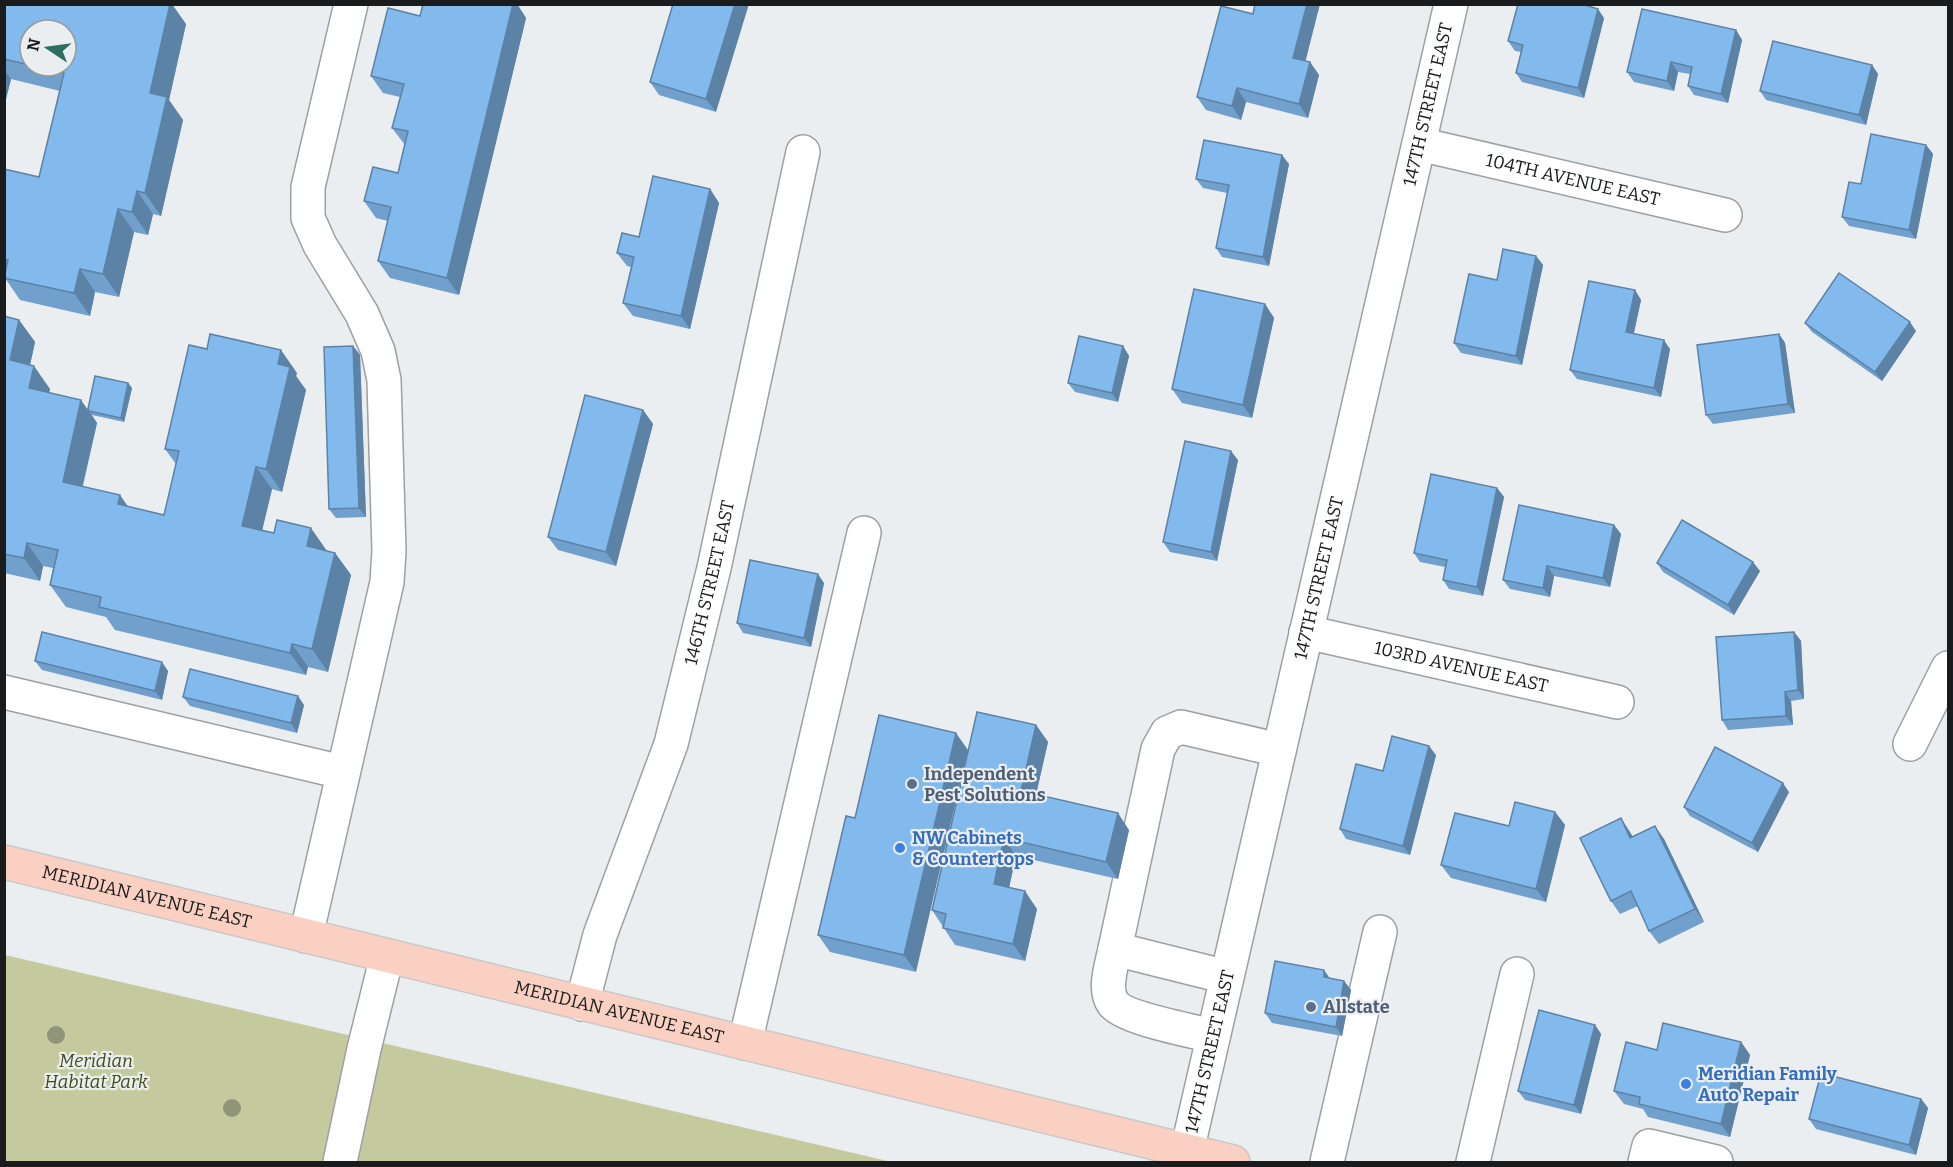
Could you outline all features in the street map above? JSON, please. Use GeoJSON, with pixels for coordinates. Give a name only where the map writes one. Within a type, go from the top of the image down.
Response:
{"type":"FeatureCollection","features":[{"type":"Feature","properties":{"kind":"main road","name":"MERIDIAN AVENUE EAST"},"geometry":{"type":"LineString","coordinates":[[4,862],[1233,1162]]}},
{"type":"Feature","properties":{"kind":"street"},"geometry":{"type":"LineString","coordinates":[[306,936],[387,582],[384,380],[378,351],[362,314],[320,246],[308,218],[308,187],[351,4]]}},
{"type":"Feature","properties":{"kind":"street","name":"147TH STREET EAST"},"geometry":{"type":"LineString","coordinates":[[1187,1151],[1450,4]]}},
{"type":"Feature","properties":{"kind":"street","name":"104TH AVENUE EAST"},"geometry":{"type":"LineString","coordinates":[[1419,144],[1725,215]]}},
{"type":"Feature","properties":{"kind":"street","name":"146TH STREET EAST"},"geometry":{"type":"LineString","coordinates":[[582,1004],[600,935],[670,744],[714,568],[803,152]]}},
{"type":"Feature","properties":{"kind":"street"},"geometry":{"type":"LineString","coordinates":[[745,1043],[864,533]]}},
{"type":"Feature","properties":{"kind":"street","name":"103RD AVENUE EAST"},"geometry":{"type":"LineString","coordinates":[[1306,632],[1617,702]]}},
{"type":"Feature","properties":{"kind":"street"},"geometry":{"type":"LineString","coordinates":[[1910,744],[1948,668]]}},
{"type":"Feature","properties":{"kind":"street"},"geometry":{"type":"LineString","coordinates":[[4,692],[342,772]]}},
{"type":"Feature","properties":{"kind":"street"},"geometry":{"type":"LineString","coordinates":[[1213,1036],[1126,1014],[1112,1003],[1108,983],[1158,749],[1167,733],[1181,727],[1279,750]]}},
{"type":"Feature","properties":{"kind":"street"},"geometry":{"type":"LineString","coordinates":[[1327,1162],[1380,932]]}},
{"type":"Feature","properties":{"kind":"street"},"geometry":{"type":"LineString","coordinates":[[1116,949],[1227,977]]}},
{"type":"Feature","properties":{"kind":"street"},"geometry":{"type":"LineString","coordinates":[[340,1162],[387,956]]}},
{"type":"Feature","properties":{"kind":"street"},"geometry":{"type":"LineString","coordinates":[[1473,1162],[1517,974]]}},
{"type":"Feature","properties":{"kind":"street"},"geometry":{"type":"LineString","coordinates":[[1645,1162],[1649,1146],[1716,1162]]}},
{"type":"Feature","properties":{"kind":"green space","name":"Meridian Habitat Park"},"geometry":{"type":"Polygon","coordinates":[[[5,955],[892,1162],[5,1162],[5,955]]]}},
{"type":"Feature","properties":{"kind":"building"},"geometry":{"type":"Polygon","coordinates":[[[4,4],[170,4],[150,93],[167,97],[145,193],[137,191],[132,212],[118,209],[103,274],[80,269],[74,293],[4,278],[8,260],[4,259],[4,169],[39,177],[63,78],[78,78],[78,18],[18,18],[18,62],[4,59],[4,4]]]}},
{"type":"Feature","properties":{"kind":"building"},"geometry":{"type":"Polygon","coordinates":[[[423,4],[513,4],[447,278],[378,261],[391,207],[364,201],[373,167],[398,173],[408,131],[392,128],[404,84],[371,76],[388,8],[420,16],[423,4]]]}},
{"type":"Feature","properties":{"kind":"building"},"geometry":{"type":"Polygon","coordinates":[[[673,4],[735,4],[706,99],[650,82],[673,4]]]}},
{"type":"Feature","properties":{"kind":"building"},"geometry":{"type":"Polygon","coordinates":[[[1255,4],[1307,4],[1293,58],[1310,62],[1299,104],[1237,88],[1232,106],[1197,97],[1221,6],[1253,14],[1255,4]]]}},
{"type":"Feature","properties":{"kind":"building"},"geometry":{"type":"Polygon","coordinates":[[[1518,4],[1582,4],[1598,9],[1578,88],[1516,73],[1523,45],[1508,41],[1518,4]]]}},
{"type":"Feature","properties":{"kind":"building"},"geometry":{"type":"Polygon","coordinates":[[[1642,9],[1736,30],[1721,94],[1688,86],[1692,67],[1671,62],[1667,81],[1627,72],[1642,9]]]}},
{"type":"Feature","properties":{"kind":"building"},"geometry":{"type":"Polygon","coordinates":[[[1773,41],[1872,65],[1859,115],[1760,91],[1773,41]]]}},
{"type":"Feature","properties":{"kind":"building"},"geometry":{"type":"Polygon","coordinates":[[[1871,134],[1926,145],[1909,230],[1842,217],[1849,182],[1861,184],[1871,134]]]}},
{"type":"Feature","properties":{"kind":"building"},"geometry":{"type":"Polygon","coordinates":[[[1204,140],[1282,155],[1263,257],[1216,248],[1229,185],[1196,179],[1204,140]]]}},
{"type":"Feature","properties":{"kind":"building"},"geometry":{"type":"Polygon","coordinates":[[[653,176],[710,189],[681,316],[623,303],[634,257],[617,253],[622,233],[639,237],[653,176]]]}},
{"type":"Feature","properties":{"kind":"building"},"geometry":{"type":"Polygon","coordinates":[[[1503,249],[1536,256],[1516,356],[1454,343],[1469,274],[1497,280],[1503,249]]]}},
{"type":"Feature","properties":{"kind":"building"},"geometry":{"type":"Polygon","coordinates":[[[1839,273],[1910,322],[1875,372],[1805,323],[1839,273]]]}},
{"type":"Feature","properties":{"kind":"building"},"geometry":{"type":"Polygon","coordinates":[[[1589,281],[1635,290],[1626,332],[1664,340],[1654,388],[1570,370],[1589,281]]]}},
{"type":"Feature","properties":{"kind":"building"},"geometry":{"type":"Polygon","coordinates":[[[1194,289],[1265,304],[1243,405],[1172,389],[1194,289]]]}},
{"type":"Feature","properties":{"kind":"building"},"geometry":{"type":"Polygon","coordinates":[[[4,316],[19,320],[10,360],[34,366],[29,388],[81,400],[63,482],[120,495],[118,504],[164,515],[179,451],[165,449],[189,345],[207,349],[210,334],[281,350],[278,364],[290,367],[266,469],[256,467],[242,526],[274,533],[277,520],[311,528],[307,546],[335,553],[312,649],[292,644],[290,653],[99,607],[101,597],[50,585],[58,550],[27,543],[24,558],[4,554],[4,316]]]}},
{"type":"Feature","properties":{"kind":"building"},"geometry":{"type":"Polygon","coordinates":[[[1779,334],[1788,404],[1706,415],[1697,345],[1779,334]]]}},
{"type":"Feature","properties":{"kind":"building"},"geometry":{"type":"Polygon","coordinates":[[[1079,336],[1123,346],[1112,393],[1068,383],[1079,336]]]}},
{"type":"Feature","properties":{"kind":"building"},"geometry":{"type":"Polygon","coordinates":[[[353,346],[359,508],[329,509],[324,347],[353,346]]]}},
{"type":"Feature","properties":{"kind":"building"},"geometry":{"type":"Polygon","coordinates":[[[95,376],[128,383],[121,418],[89,411],[95,376]]]}},
{"type":"Feature","properties":{"kind":"building"},"geometry":{"type":"Polygon","coordinates":[[[585,395],[643,410],[606,552],[548,537],[585,395]]]}},
{"type":"Feature","properties":{"kind":"building"},"geometry":{"type":"Polygon","coordinates":[[[1185,441],[1231,451],[1211,552],[1163,542],[1185,441]]]}},
{"type":"Feature","properties":{"kind":"building"},"geometry":{"type":"Polygon","coordinates":[[[1431,474],[1497,488],[1477,587],[1443,580],[1447,560],[1414,553],[1431,474]]]}},
{"type":"Feature","properties":{"kind":"building"},"geometry":{"type":"Polygon","coordinates":[[[1519,505],[1614,525],[1603,578],[1547,566],[1543,588],[1503,580],[1519,505]]]}},
{"type":"Feature","properties":{"kind":"building"},"geometry":{"type":"Polygon","coordinates":[[[1682,520],[1753,562],[1728,605],[1657,563],[1682,520]]]}},
{"type":"Feature","properties":{"kind":"building"},"geometry":{"type":"Polygon","coordinates":[[[750,560],[818,574],[804,638],[737,623],[750,560]]]}},
{"type":"Feature","properties":{"kind":"building"},"geometry":{"type":"Polygon","coordinates":[[[42,632],[162,662],[155,691],[35,661],[42,632]]]}},
{"type":"Feature","properties":{"kind":"building"},"geometry":{"type":"Polygon","coordinates":[[[1794,632],[1798,690],[1785,692],[1786,716],[1722,720],[1716,637],[1794,632]]]}},
{"type":"Feature","properties":{"kind":"building"},"geometry":{"type":"Polygon","coordinates":[[[190,669],[298,696],[291,723],[183,697],[190,669]]]}},
{"type":"Feature","properties":{"kind":"building"},"geometry":{"type":"Polygon","coordinates":[[[977,712],[1036,725],[1021,791],[1118,813],[1106,862],[1004,838],[994,884],[1025,891],[1013,944],[943,928],[946,914],[932,910],[977,712]]]}},
{"type":"Feature","properties":{"kind":"building"},"geometry":{"type":"Polygon","coordinates":[[[879,715],[956,733],[904,955],[818,935],[846,816],[855,818],[879,715]]]}},
{"type":"Feature","properties":{"kind":"building"},"geometry":{"type":"Polygon","coordinates":[[[1392,736],[1429,746],[1403,846],[1340,829],[1356,764],[1383,771],[1392,736]]]}},
{"type":"Feature","properties":{"kind":"building"},"geometry":{"type":"Polygon","coordinates":[[[1715,747],[1783,783],[1752,843],[1684,807],[1715,747]]]}},
{"type":"Feature","properties":{"kind":"building"},"geometry":{"type":"Polygon","coordinates":[[[1515,802],[1555,812],[1536,889],[1441,865],[1455,813],[1509,826],[1515,802]]]}},
{"type":"Feature","properties":{"kind":"building"},"geometry":{"type":"Polygon","coordinates":[[[1621,818],[1630,838],[1655,826],[1695,909],[1649,931],[1631,891],[1611,901],[1580,838],[1621,818]]]}},
{"type":"Feature","properties":{"kind":"building","name":"Allstate"},"geometry":{"type":"Polygon","coordinates":[[[1275,961],[1324,970],[1324,977],[1344,981],[1336,1027],[1265,1013],[1275,961]]]}},
{"type":"Feature","properties":{"kind":"building"},"geometry":{"type":"Polygon","coordinates":[[[1539,1010],[1595,1025],[1574,1105],[1518,1091],[1539,1010]]]}},
{"type":"Feature","properties":{"kind":"building","name":"Meridian Family Auto Repair"},"geometry":{"type":"Polygon","coordinates":[[[1663,1023],[1741,1042],[1721,1124],[1639,1104],[1640,1097],[1614,1091],[1626,1042],[1657,1050],[1663,1023]]]}},
{"type":"Feature","properties":{"kind":"building"},"geometry":{"type":"Polygon","coordinates":[[[1821,1073],[1921,1099],[1909,1145],[1809,1119],[1821,1073]]]}},
{"type":"Feature","properties":{"kind":"place","name":"Independent Pest Solutions"},"geometry":{"type":"Point","coordinates":[912,784]}},
{"type":"Feature","properties":{"kind":"place","name":"NW Cabinets & Countertops"},"geometry":{"type":"Point","coordinates":[900,848]}},
{"type":"Feature","properties":{"kind":"place","name":"Allstate"},"geometry":{"type":"Point","coordinates":[1311,1007]}},
{"type":"Feature","properties":{"kind":"place","name":"Meridian Family Auto Repair"},"geometry":{"type":"Point","coordinates":[1686,1084]}}]}
